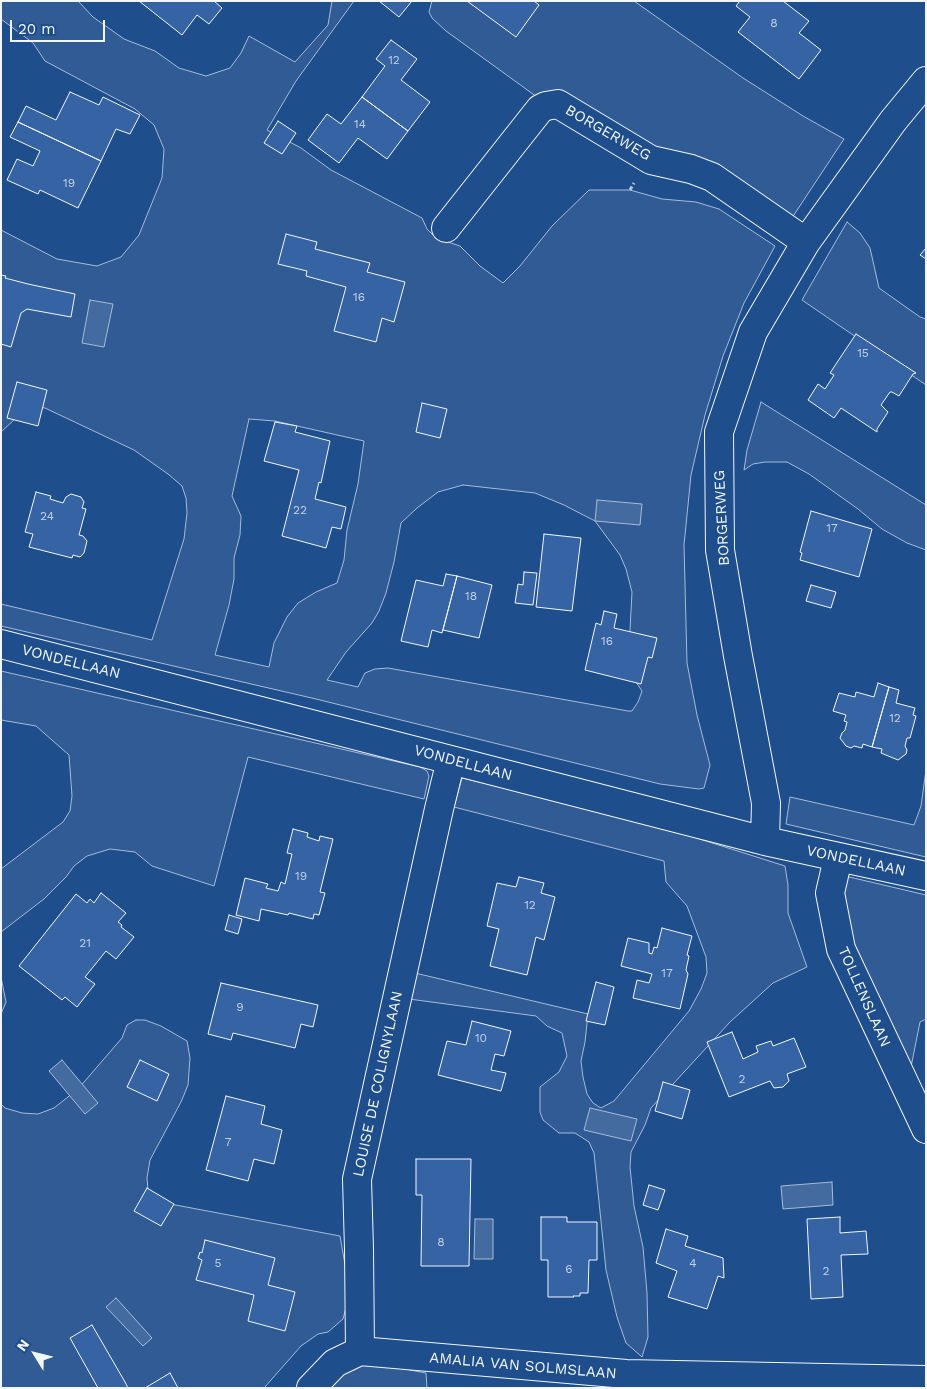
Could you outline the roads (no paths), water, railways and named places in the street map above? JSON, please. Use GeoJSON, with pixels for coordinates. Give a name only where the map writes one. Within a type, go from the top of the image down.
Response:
{"type":"FeatureCollection","features":[{"type":"Feature","properties":{"kind":"street","name":"BORGERWEG"},"geometry":{"type":"LineString","coordinates":[[765,841],[766,803],[720,550],[719,432],[753,332],[806,242],[893,122],[926,80]]}},
{"type":"Feature","properties":{"kind":"street","name":"BORGERWEG"},"geometry":{"type":"LineString","coordinates":[[446,228],[540,110],[546,106],[558,104],[651,160],[690,169],[712,177],[806,242]]}},
{"type":"Feature","properties":{"kind":"street","name":"VONDELLAAN"},"geometry":{"type":"LineString","coordinates":[[1,644],[765,841],[926,876]]}},
{"type":"Feature","properties":{"kind":"street","name":"LOUISE DE COLIGNYLAAN"},"geometry":{"type":"LineString","coordinates":[[360,1352],[356,1180],[436,818],[451,760]]}},
{"type":"Feature","properties":{"kind":"street","name":"TOLLENSLAAN"},"geometry":{"type":"LineString","coordinates":[[838,858],[830,893],[841,948],[926,1129]]}},
{"type":"Feature","properties":{"kind":"street","name":"AMALIA VAN SOLMSLAAN"},"geometry":{"type":"LineString","coordinates":[[360,1352],[626,1374],[926,1380]]}},
{"type":"Feature","properties":{"kind":"street"},"geometry":{"type":"LineString","coordinates":[[311,1388],[335,1363],[360,1352]]}}]}
